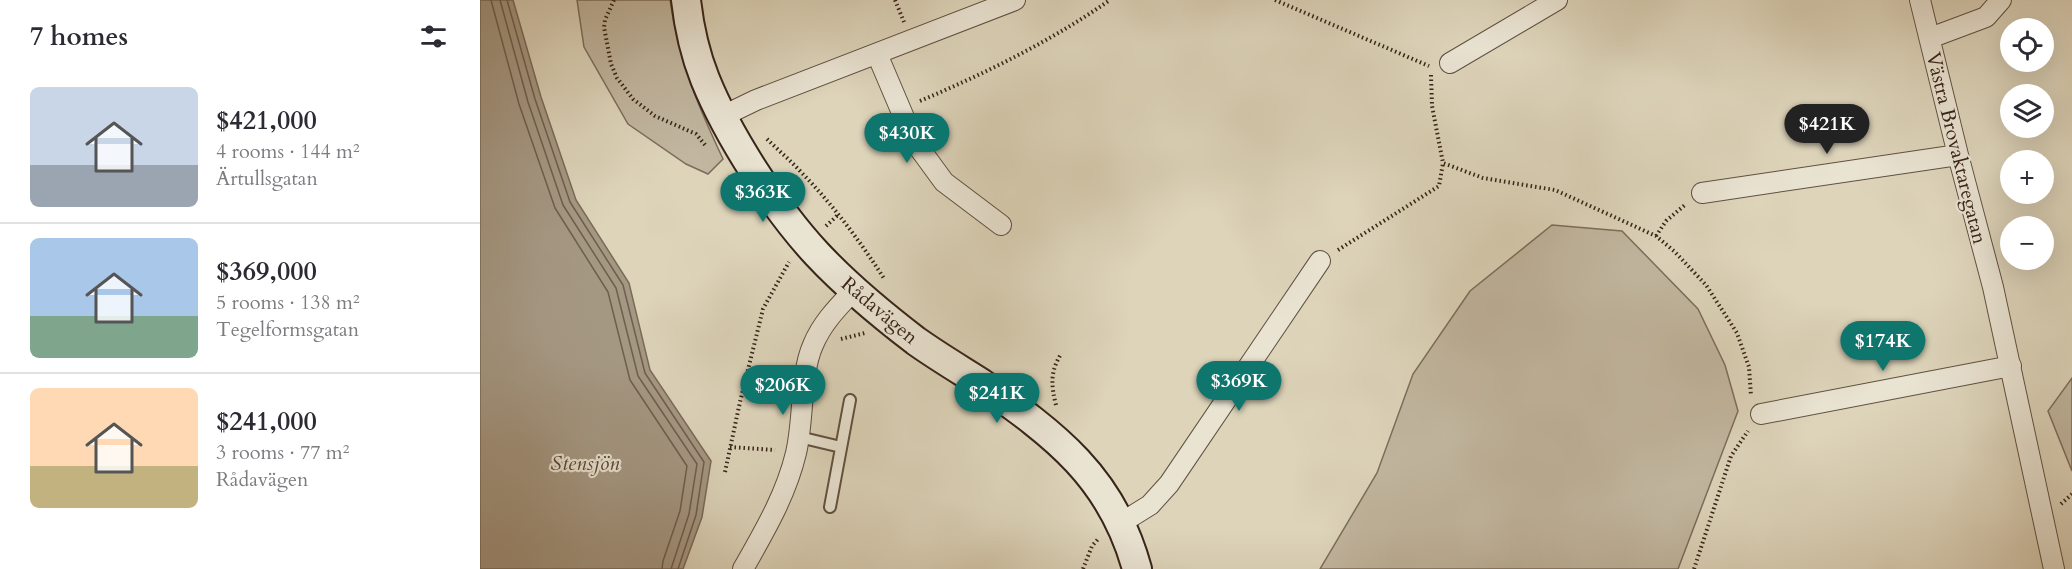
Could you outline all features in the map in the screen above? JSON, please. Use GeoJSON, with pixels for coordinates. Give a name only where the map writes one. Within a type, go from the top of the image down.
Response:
{"type":"FeatureCollection","features":[{"type":"Feature","properties":{"kind":"street","name":"Rådavägen"},"geometry":{"type":"LineString","coordinates":[[686,0],[689,26],[705,80],[734,110],[749,161],[763,184],[807,242],[854,290],[917,342],[981,384],[1050,434],[1078,460],[1104,492],[1114,528],[1137,569]]}},
{"type":"Feature","properties":{"kind":"street"},"geometry":{"type":"LineString","coordinates":[[734,110],[1015,0]]}},
{"type":"Feature","properties":{"kind":"street"},"geometry":{"type":"LineString","coordinates":[[1450,63],[1557,0]]}},
{"type":"Feature","properties":{"kind":"street","name":"Västra Brovaktaregatan"},"geometry":{"type":"LineString","coordinates":[[1920,0],[1993,288],[2054,569]]}},
{"type":"Feature","properties":{"kind":"street"},"geometry":{"type":"LineString","coordinates":[[1930,38],[1986,17],[2001,0]]}},
{"type":"Feature","properties":{"kind":"street"},"geometry":{"type":"LineString","coordinates":[[877,54],[914,141],[944,182],[1001,225]]}},
{"type":"Feature","properties":{"kind":"street"},"geometry":{"type":"LineString","coordinates":[[1702,193],[1958,154]]}},
{"type":"Feature","properties":{"kind":"street"},"geometry":{"type":"LineString","coordinates":[[1114,528],[1150,505],[1168,484],[1320,261]]}},
{"type":"Feature","properties":{"kind":"street"},"geometry":{"type":"LineString","coordinates":[[743,569],[781,502],[796,454],[812,346],[832,313],[854,290]]}},
{"type":"Feature","properties":{"kind":"street"},"geometry":{"type":"LineString","coordinates":[[1761,414],[2011,366]]}},
{"type":"Feature","properties":{"kind":"lane"},"geometry":{"type":"LineString","coordinates":[[830,507],[850,400]]}},
{"type":"Feature","properties":{"kind":"lane"},"geometry":{"type":"LineString","coordinates":[[799,437],[842,447]]}},
{"type":"Feature","properties":{"kind":"path"},"geometry":{"type":"LineString","coordinates":[[614,0],[604,27],[611,64],[617,78],[633,99],[656,117],[696,134],[711,152]]}},
{"type":"Feature","properties":{"kind":"path"},"geometry":{"type":"LineString","coordinates":[[900,110],[1011,59],[1086,17],[1110,0]]}},
{"type":"Feature","properties":{"kind":"path"},"geometry":{"type":"LineString","coordinates":[[1275,0],[1419,60],[1432,68],[1432,106],[1443,163],[1439,186],[1320,261]]}},
{"type":"Feature","properties":{"kind":"path"},"geometry":{"type":"LineString","coordinates":[[734,110],[754,123],[772,144],[800,170],[839,214],[877,267]]}},
{"type":"Feature","properties":{"kind":"path"},"geometry":{"type":"LineString","coordinates":[[749,161],[772,144]]}},
{"type":"Feature","properties":{"kind":"path"},"geometry":{"type":"LineString","coordinates":[[1443,163],[1483,178],[1555,190],[1656,236],[1674,251],[1706,285],[1737,333],[1749,367],[1752,402],[1761,414],[1743,436],[1731,456],[1695,569]]}},
{"type":"Feature","properties":{"kind":"path"},"geometry":{"type":"LineString","coordinates":[[1656,236],[1666,221],[1681,207],[1702,193]]}},
{"type":"Feature","properties":{"kind":"path"},"geometry":{"type":"LineString","coordinates":[[725,472],[763,309],[793,254],[839,214]]}},
{"type":"Feature","properties":{"kind":"path"},"geometry":{"type":"LineString","coordinates":[[1053,411],[1056,406],[1051,379],[1052,371],[1061,354]]}},
{"type":"Feature","properties":{"kind":"path"},"geometry":{"type":"LineString","coordinates":[[730,447],[780,451]]}},
{"type":"Feature","properties":{"kind":"path"},"geometry":{"type":"LineString","coordinates":[[1083,569],[1092,546],[1114,528]]}},
{"type":"Feature","properties":{"kind":"shaded area"},"geometry":{"type":"Polygon","coordinates":[[[577,0],[670,0],[678,42],[690,82],[723,159],[708,174],[686,164],[628,124],[584,47],[577,0]]]}},
{"type":"Feature","properties":{"kind":"shaded area"},"geometry":{"type":"Polygon","coordinates":[[[1552,225],[1622,231],[1698,309],[1725,365],[1738,411],[1678,569],[1320,569],[1377,473],[1413,374],[1470,291],[1552,225]]]}},
{"type":"Feature","properties":{"kind":"shaded area"},"geometry":{"type":"Polygon","coordinates":[[[2072,378],[2072,471],[2048,411],[2072,378]]]}},
{"type":"Feature","properties":{"kind":"water","name":"Stensjön"},"geometry":{"type":"Polygon","coordinates":[[[480,0],[513,0],[541,97],[576,200],[629,283],[650,370],[711,461],[702,517],[683,569],[480,569],[480,0]]]}}]}
